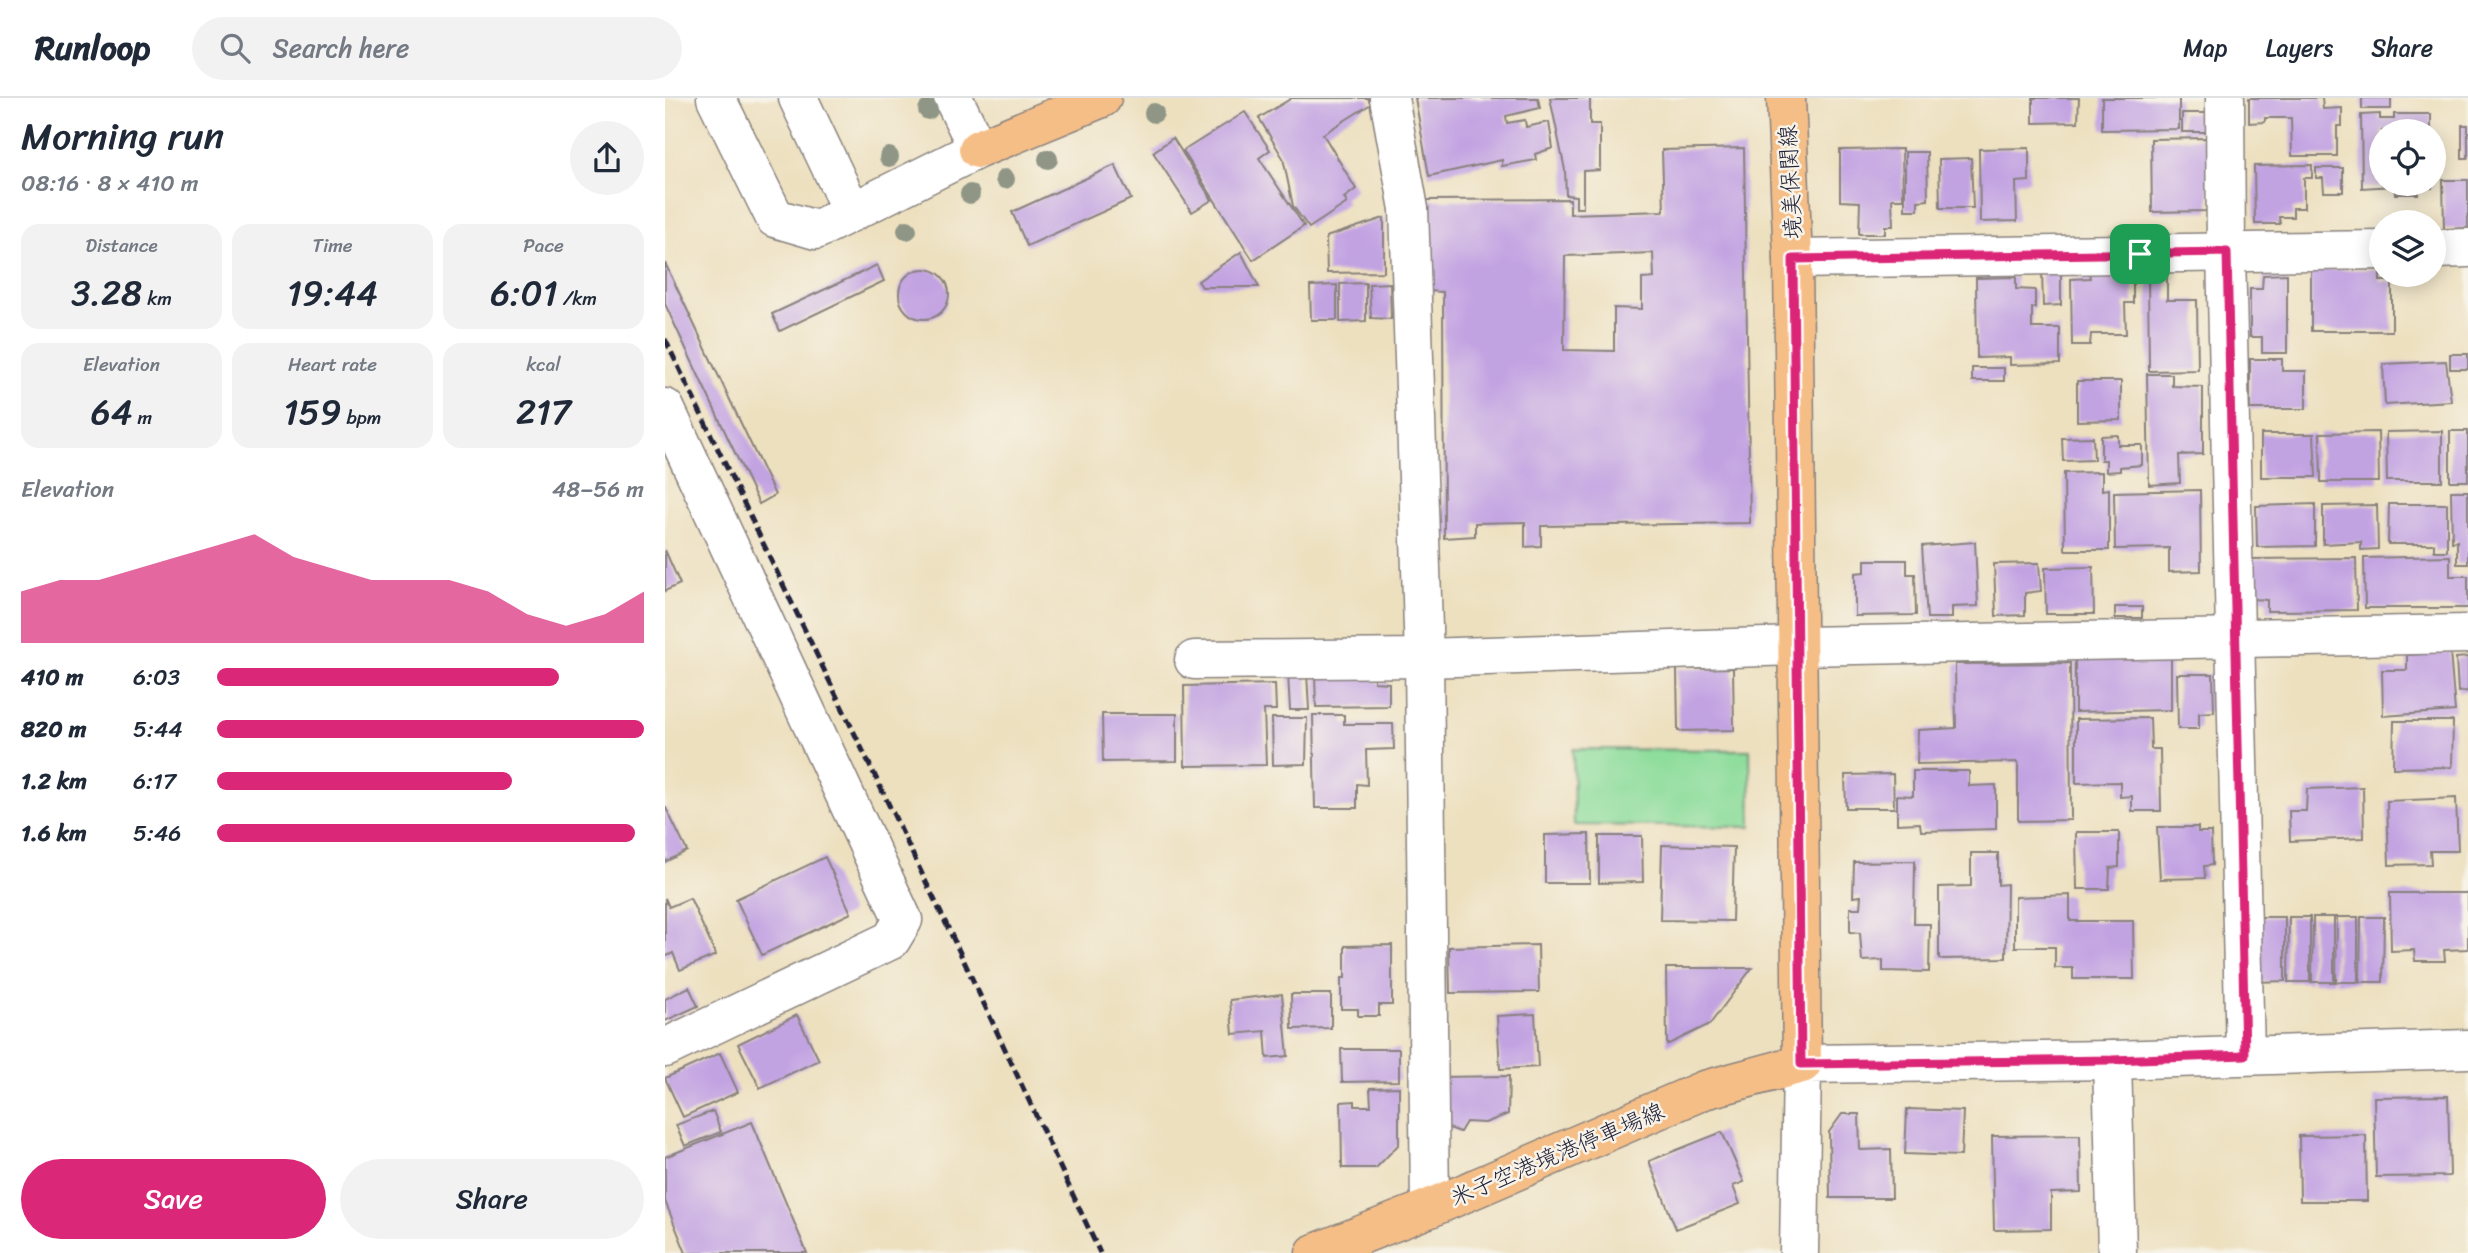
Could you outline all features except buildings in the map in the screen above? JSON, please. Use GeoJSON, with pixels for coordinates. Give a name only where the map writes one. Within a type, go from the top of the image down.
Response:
{"type":"FeatureCollection","features":[{"type":"Feature","properties":{"kind":"main road"},"geometry":{"type":"LineString","coordinates":[[978,149],[1102,98]]}},
{"type":"Feature","properties":{"kind":"main road","name":"境美保関線"},"geometry":{"type":"LineString","coordinates":[[1786,98],[1793,259],[1801,1064]]}},
{"type":"Feature","properties":{"kind":"main road","name":"米子空港境港停車場線"},"geometry":{"type":"LineString","coordinates":[[1315,1253],[1378,1242],[1430,1208],[1704,1090],[1801,1064]]}},
{"type":"Feature","properties":{"kind":"street"},"geometry":{"type":"LineString","coordinates":[[716,98],[775,218],[816,230],[978,149],[953,98]]}},
{"type":"Feature","properties":{"kind":"street"},"geometry":{"type":"LineString","coordinates":[[798,98],[852,212]]}},
{"type":"Feature","properties":{"kind":"street"},"geometry":{"type":"LineString","coordinates":[[1389,98],[1409,209],[1424,658],[1430,1208]]}},
{"type":"Feature","properties":{"kind":"street"},"geometry":{"type":"LineString","coordinates":[[2225,98],[2245,1055]]}},
{"type":"Feature","properties":{"kind":"street"},"geometry":{"type":"LineString","coordinates":[[2446,249],[2468,248]]}},
{"type":"Feature","properties":{"kind":"street"},"geometry":{"type":"LineString","coordinates":[[1793,259],[2369,250]]}},
{"type":"Feature","properties":{"kind":"street"},"geometry":{"type":"LineString","coordinates":[[665,408],[903,920],[891,940],[665,1048]]}},
{"type":"Feature","properties":{"kind":"street"},"geometry":{"type":"LineString","coordinates":[[1194,660],[1424,658],[1798,646],[2468,634]]}},
{"type":"Feature","properties":{"kind":"street"},"geometry":{"type":"LineString","coordinates":[[1799,1253],[1801,1064],[2112,1060],[2468,1049]]}},
{"type":"Feature","properties":{"kind":"street"},"geometry":{"type":"LineString","coordinates":[[2112,1060],[2117,1253]]}},
{"type":"Feature","properties":{"kind":"green space"},"geometry":{"type":"Polygon","coordinates":[[[1573,749],[1750,750],[1751,827],[1574,825],[1573,749]]]}},
{"type":"Feature","properties":{"kind":"railway"},"geometry":{"type":"LineString","coordinates":[[665,339],[963,959],[1100,1253]]}},
{"type":"Feature","properties":{"kind":"route"},"geometry":{"type":"LineString","coordinates":[[2227,252],[2245,1055],[2112,1060],[1801,1064],[1793,259],[2140,254],[2227,252]]}}]}
